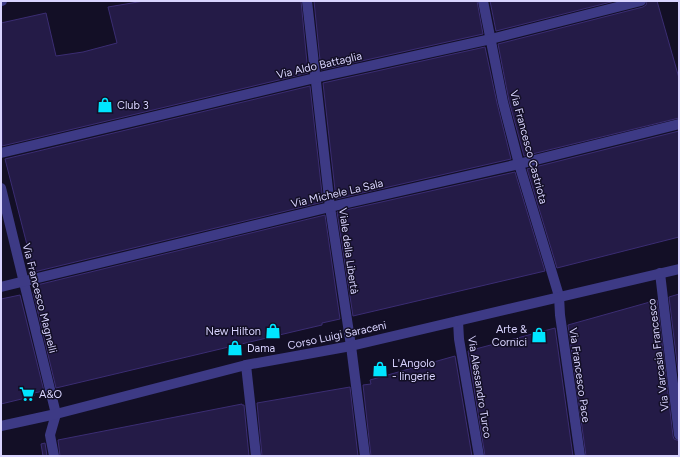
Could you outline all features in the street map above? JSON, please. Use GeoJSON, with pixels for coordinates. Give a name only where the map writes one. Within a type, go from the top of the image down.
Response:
{"type":"FeatureCollection","features":[{"type":"Feature","properties":{"kind":"street","name":"Viale della Libertà"},"geometry":{"type":"LineString","coordinates":[[307,1],[330,207],[351,346],[365,456]]}},
{"type":"Feature","properties":{"kind":"street","name":"Via Francesco Castriota"},"geometry":{"type":"LineString","coordinates":[[483,1],[503,102],[519,164],[559,296]]}},
{"type":"Feature","properties":{"kind":"street","name":"Via Aldo Battaglia"},"geometry":{"type":"LineString","coordinates":[[1,153],[315,78],[491,39],[641,1]]}},
{"type":"Feature","properties":{"kind":"street","name":"Via Michele La Sala"},"geometry":{"type":"LineString","coordinates":[[1,287],[330,207],[519,164],[679,124]]}},
{"type":"Feature","properties":{"kind":"street","name":"Via Francesco Magnelli"},"geometry":{"type":"LineString","coordinates":[[1,188],[56,414]]}},
{"type":"Feature","properties":{"kind":"street","name":"Corso Luigi Saraceni"},"geometry":{"type":"LineString","coordinates":[[1,426],[56,414],[246,365],[351,346],[679,269]]}},
{"type":"Feature","properties":{"kind":"street","name":"Via Varcasia Francesco"},"geometry":{"type":"LineString","coordinates":[[660,273],[679,435]]}},
{"type":"Feature","properties":{"kind":"street","name":"Via Francesco Pace"},"geometry":{"type":"LineString","coordinates":[[559,296],[560,315],[580,456]]}},
{"type":"Feature","properties":{"kind":"street","name":"Via Alessandro Turco"},"geometry":{"type":"LineString","coordinates":[[458,321],[459,339],[479,456]]}},
{"type":"Feature","properties":{"kind":"street"},"geometry":{"type":"LineString","coordinates":[[246,365],[256,456]]}},
{"type":"Feature","properties":{"kind":"street"},"geometry":{"type":"LineString","coordinates":[[54,456],[50,435],[56,414]]}},
{"type":"Feature","properties":{"kind":"building"},"geometry":{"type":"Polygon","coordinates":[[[144,1],[301,1],[308,73],[2,146],[1,23],[46,13],[56,56],[83,52],[117,43],[108,7],[144,1]]]}},
{"type":"Feature","properties":{"kind":"building"},"geometry":{"type":"Polygon","coordinates":[[[314,1],[477,1],[483,34],[321,70],[314,1]]]}},
{"type":"Feature","properties":{"kind":"building"},"geometry":{"type":"Polygon","coordinates":[[[490,1],[615,1],[496,31],[490,1]]]}},
{"type":"Feature","properties":{"kind":"building"},"geometry":{"type":"Polygon","coordinates":[[[647,1],[657,1],[679,78],[679,118],[524,156],[509,101],[498,44],[643,7],[646,5],[647,1]]]}},
{"type":"Feature","properties":{"kind":"building"},"geometry":{"type":"Polygon","coordinates":[[[485,47],[511,159],[336,199],[323,83],[485,47]]]}},
{"type":"Feature","properties":{"kind":"building"},"geometry":{"type":"Polygon","coordinates":[[[310,86],[323,202],[34,272],[5,159],[310,86]]]}},
{"type":"Feature","properties":{"kind":"building"},"geometry":{"type":"Polygon","coordinates":[[[679,131],[679,237],[557,268],[527,169],[679,131]]]}},
{"type":"Feature","properties":{"kind":"building"},"geometry":{"type":"Polygon","coordinates":[[[515,172],[545,271],[353,316],[337,212],[515,172]]]}},
{"type":"Feature","properties":{"kind":"building"},"geometry":{"type":"Polygon","coordinates":[[[325,215],[340,319],[322,323],[322,325],[56,388],[33,292],[38,291],[37,285],[325,215]]]}},
{"type":"Feature","properties":{"kind":"building"},"geometry":{"type":"Polygon","coordinates":[[[679,294],[679,379],[669,297],[679,294]]]}},
{"type":"Feature","properties":{"kind":"building"},"geometry":{"type":"Polygon","coordinates":[[[20,295],[44,391],[34,393],[34,396],[1,404],[1,299],[20,295]]]}},
{"type":"Feature","properties":{"kind":"building"},"geometry":{"type":"Polygon","coordinates":[[[657,300],[673,436],[674,439],[679,441],[679,456],[586,456],[568,325],[657,300]]]}},
{"type":"Feature","properties":{"kind":"building"},"geometry":{"type":"Polygon","coordinates":[[[555,328],[573,456],[485,456],[468,351],[555,328]]]}},
{"type":"Feature","properties":{"kind":"building"},"geometry":{"type":"Polygon","coordinates":[[[455,356],[472,456],[371,456],[363,385],[371,384],[370,380],[455,356]]]}},
{"type":"Feature","properties":{"kind":"building"},"geometry":{"type":"Polygon","coordinates":[[[350,387],[358,456],[262,456],[257,403],[350,387]]]}},
{"type":"Feature","properties":{"kind":"building"},"geometry":{"type":"Polygon","coordinates":[[[242,404],[244,405],[249,456],[60,456],[58,440],[242,404]]]}},
{"type":"Feature","properties":{"kind":"building"},"geometry":{"type":"Polygon","coordinates":[[[45,443],[47,456],[43,456],[41,444],[45,443]]]}},
{"type":"Feature","properties":{"kind":"place","name":"Club 3"},"geometry":{"type":"Point","coordinates":[105,105]}},
{"type":"Feature","properties":{"kind":"place","name":"New Hilton"},"geometry":{"type":"Point","coordinates":[273,331]}},
{"type":"Feature","properties":{"kind":"place","name":"Arte & Cornici"},"geometry":{"type":"Point","coordinates":[539,335]}},
{"type":"Feature","properties":{"kind":"place","name":"Dama"},"geometry":{"type":"Point","coordinates":[235,348]}},
{"type":"Feature","properties":{"kind":"place","name":"L'Angolo - lingerie"},"geometry":{"type":"Point","coordinates":[380,369]}},
{"type":"Feature","properties":{"kind":"place","name":"A&O"},"geometry":{"type":"Point","coordinates":[27,394]}}]}
